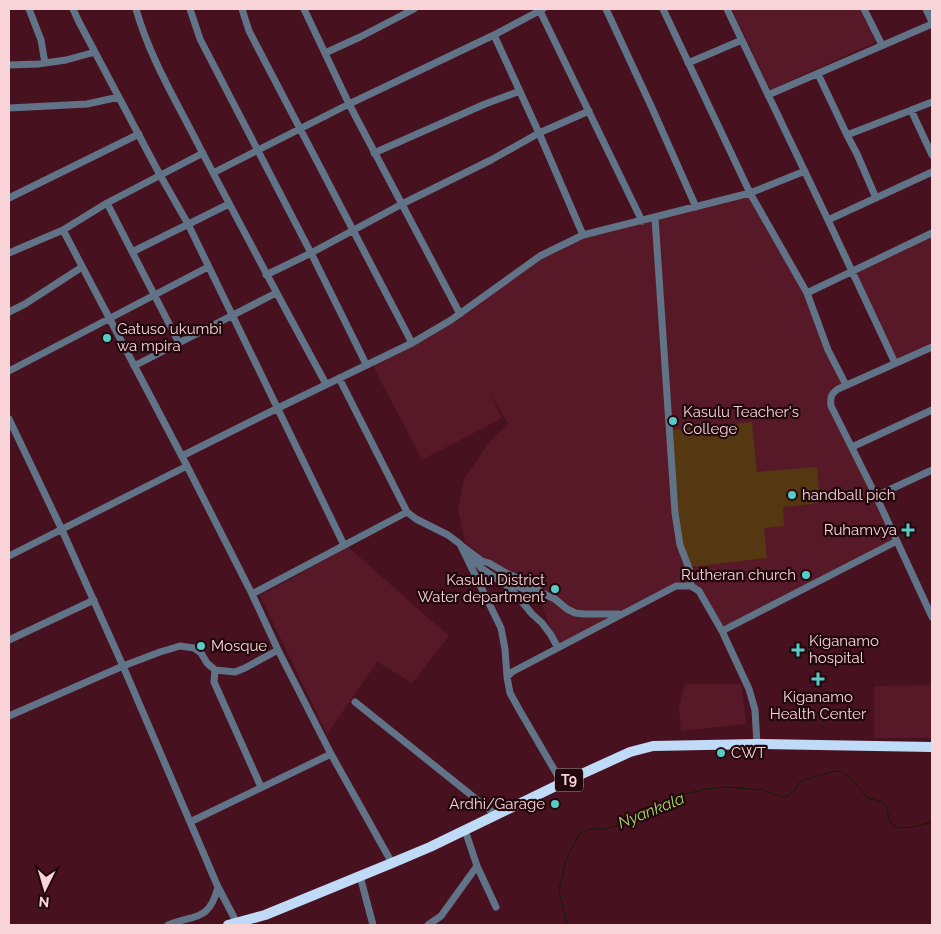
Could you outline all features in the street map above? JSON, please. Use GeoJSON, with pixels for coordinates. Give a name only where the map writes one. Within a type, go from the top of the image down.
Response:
{"type":"FeatureCollection","features":[{"type":"Feature","properties":{"kind":"highway","name":"T9"},"geometry":{"type":"LineString","coordinates":[[233,924],[249,922],[430,847],[630,752],[653,746],[757,744],[932,747]]}},
{"type":"Feature","properties":{"kind":"street"},"geometry":{"type":"LineString","coordinates":[[28,9],[40,40],[45,63]]}},
{"type":"Feature","properties":{"kind":"street"},"geometry":{"type":"LineString","coordinates":[[73,9],[138,134],[188,224],[344,545]]}},
{"type":"Feature","properties":{"kind":"street"},"geometry":{"type":"LineString","coordinates":[[136,9],[158,67],[266,275],[326,384]]}},
{"type":"Feature","properties":{"kind":"street"},"geometry":{"type":"LineString","coordinates":[[190,9],[200,39],[311,253],[366,364]]}},
{"type":"Feature","properties":{"kind":"street"},"geometry":{"type":"LineString","coordinates":[[242,9],[249,30],[412,342]]}},
{"type":"Feature","properties":{"kind":"street"},"geometry":{"type":"LineString","coordinates":[[304,9],[374,153],[460,314]]}},
{"type":"Feature","properties":{"kind":"street"},"geometry":{"type":"LineString","coordinates":[[325,53],[414,9]]}},
{"type":"Feature","properties":{"kind":"street"},"geometry":{"type":"LineString","coordinates":[[213,172],[349,104],[494,35],[541,9],[642,220]]}},
{"type":"Feature","properties":{"kind":"street"},"geometry":{"type":"LineString","coordinates":[[606,9],[696,207]]}},
{"type":"Feature","properties":{"kind":"street"},"geometry":{"type":"LineString","coordinates":[[663,9],[750,193],[807,293],[828,350],[846,385]]}},
{"type":"Feature","properties":{"kind":"street"},"geometry":{"type":"LineString","coordinates":[[727,9],[895,363]]}},
{"type":"Feature","properties":{"kind":"street"},"geometry":{"type":"LineString","coordinates":[[864,9],[882,46]]}},
{"type":"Feature","properties":{"kind":"street"},"geometry":{"type":"LineString","coordinates":[[768,96],[932,23],[926,9]]}},
{"type":"Feature","properties":{"kind":"street"},"geometry":{"type":"LineString","coordinates":[[494,35],[583,235]]}},
{"type":"Feature","properties":{"kind":"street"},"geometry":{"type":"LineString","coordinates":[[688,63],[742,40]]}},
{"type":"Feature","properties":{"kind":"street"},"geometry":{"type":"LineString","coordinates":[[9,65],[66,60],[95,52]]}},
{"type":"Feature","properties":{"kind":"street"},"geometry":{"type":"LineString","coordinates":[[818,74],[876,198]]}},
{"type":"Feature","properties":{"kind":"street"},"geometry":{"type":"LineString","coordinates":[[374,153],[484,104],[520,91]]}},
{"type":"Feature","properties":{"kind":"street"},"geometry":{"type":"LineString","coordinates":[[9,108],[87,104],[119,98]]}},
{"type":"Feature","properties":{"kind":"street"},"geometry":{"type":"LineString","coordinates":[[847,135],[932,102]]}},
{"type":"Feature","properties":{"kind":"street"},"geometry":{"type":"LineString","coordinates":[[911,110],[932,155]]}},
{"type":"Feature","properties":{"kind":"street"},"geometry":{"type":"LineString","coordinates":[[266,275],[491,160],[539,133],[589,111]]}},
{"type":"Feature","properties":{"kind":"street"},"geometry":{"type":"LineString","coordinates":[[9,198],[138,134]]}},
{"type":"Feature","properties":{"kind":"street"},"geometry":{"type":"LineString","coordinates":[[9,253],[63,230],[107,203],[203,153]]}},
{"type":"Feature","properties":{"kind":"street"},"geometry":{"type":"LineString","coordinates":[[182,456],[412,342],[460,314],[540,256],[583,235],[750,193],[805,171]]}},
{"type":"Feature","properties":{"kind":"street"},"geometry":{"type":"LineString","coordinates":[[828,220],[932,172]]}},
{"type":"Feature","properties":{"kind":"street"},"geometry":{"type":"LineString","coordinates":[[107,203],[179,343]]}},
{"type":"Feature","properties":{"kind":"street"},"geometry":{"type":"LineString","coordinates":[[132,252],[229,204]]}},
{"type":"Feature","properties":{"kind":"street"},"geometry":{"type":"LineString","coordinates":[[655,218],[675,513],[680,545],[690,571],[691,586]]}},
{"type":"Feature","properties":{"kind":"street"},"geometry":{"type":"LineString","coordinates":[[63,230],[182,456],[331,754],[392,863]]}},
{"type":"Feature","properties":{"kind":"street"},"geometry":{"type":"LineString","coordinates":[[807,293],[932,233]]}},
{"type":"Feature","properties":{"kind":"street"},"geometry":{"type":"LineString","coordinates":[[9,312],[25,304],[82,267]]}},
{"type":"Feature","properties":{"kind":"street"},"geometry":{"type":"LineString","coordinates":[[9,371],[208,267]]}},
{"type":"Feature","properties":{"kind":"street"},"geometry":{"type":"LineString","coordinates":[[134,366],[276,293]]}},
{"type":"Feature","properties":{"kind":"street"},"geometry":{"type":"LineString","coordinates":[[932,347],[846,385],[832,393],[830,398],[831,406],[876,496],[932,617]]}},
{"type":"Feature","properties":{"kind":"street"},"geometry":{"type":"LineString","coordinates":[[339,378],[407,512],[416,519],[448,535],[482,561],[526,582],[555,599],[567,609],[575,612],[624,614]]}},
{"type":"Feature","properties":{"kind":"street"},"geometry":{"type":"LineString","coordinates":[[852,447],[932,410]]}},
{"type":"Feature","properties":{"kind":"street"},"geometry":{"type":"LineString","coordinates":[[9,419],[94,600],[233,924]]}},
{"type":"Feature","properties":{"kind":"street"},"geometry":{"type":"LineString","coordinates":[[9,556],[187,466]]}},
{"type":"Feature","properties":{"kind":"street"},"geometry":{"type":"LineString","coordinates":[[876,496],[932,470]]}},
{"type":"Feature","properties":{"kind":"street"},"geometry":{"type":"LineString","coordinates":[[252,594],[407,512]]}},
{"type":"Feature","properties":{"kind":"street"},"geometry":{"type":"LineString","coordinates":[[722,631],[897,541]]}},
{"type":"Feature","properties":{"kind":"street"},"geometry":{"type":"LineString","coordinates":[[462,547],[482,568],[509,587],[552,635],[558,648]]}},
{"type":"Feature","properties":{"kind":"street"},"geometry":{"type":"LineString","coordinates":[[462,547],[501,628],[510,693],[562,783]]}},
{"type":"Feature","properties":{"kind":"street"},"geometry":{"type":"LineString","coordinates":[[497,579],[544,594]]}},
{"type":"Feature","properties":{"kind":"street"},"geometry":{"type":"LineString","coordinates":[[507,677],[512,672],[676,586],[691,586],[699,590],[722,631],[749,689],[754,710],[757,744]]}},
{"type":"Feature","properties":{"kind":"street"},"geometry":{"type":"LineString","coordinates":[[9,640],[94,600]]}},
{"type":"Feature","properties":{"kind":"street"},"geometry":{"type":"LineString","coordinates":[[9,715],[123,666],[180,646],[194,648],[201,653],[207,663],[215,670],[234,672],[278,650]]}},
{"type":"Feature","properties":{"kind":"street"},"geometry":{"type":"LineString","coordinates":[[215,670],[214,682],[261,788]]}},
{"type":"Feature","properties":{"kind":"street"},"geometry":{"type":"LineString","coordinates":[[355,702],[496,815]]}},
{"type":"Feature","properties":{"kind":"street"},"geometry":{"type":"LineString","coordinates":[[190,822],[331,754]]}},
{"type":"Feature","properties":{"kind":"street"},"geometry":{"type":"LineString","coordinates":[[465,830],[477,866],[496,907]]}},
{"type":"Feature","properties":{"kind":"street"},"geometry":{"type":"LineString","coordinates":[[428,925],[441,916],[477,866]]}},
{"type":"Feature","properties":{"kind":"street"},"geometry":{"type":"LineString","coordinates":[[360,876],[373,925]]}},
{"type":"Feature","properties":{"kind":"street"},"geometry":{"type":"LineString","coordinates":[[168,925],[204,913],[210,909],[218,887]]}},
{"type":"Feature","properties":{"kind":"shaded area"},"geometry":{"type":"Polygon","coordinates":[[[732,9],[860,9],[876,42],[770,90],[732,9]]]}},
{"type":"Feature","properties":{"kind":"shaded area","name":"Kasulu Teacher's College"},"geometry":{"type":"Polygon","coordinates":[[[750,193],[807,293],[846,385],[831,398],[897,541],[722,632],[699,591],[677,587],[558,648],[542,605],[465,542],[458,510],[464,479],[490,441],[508,424],[489,391],[502,418],[422,460],[371,362],[412,343],[541,256],[584,235],[750,193]]]}},
{"type":"Feature","properties":{"kind":"shaded area"},"geometry":{"type":"Polygon","coordinates":[[[932,235],[932,345],[895,362],[854,273],[932,235]]]}},
{"type":"Feature","properties":{"kind":"shaded area"},"geometry":{"type":"Polygon","coordinates":[[[752,422],[757,472],[817,467],[820,503],[783,507],[784,526],[764,528],[767,558],[689,567],[681,548],[670,430],[752,422]]]}},
{"type":"Feature","properties":{"kind":"shaded area"},"geometry":{"type":"Polygon","coordinates":[[[348,547],[449,636],[412,683],[377,662],[327,734],[260,596],[348,547]]]}},
{"type":"Feature","properties":{"kind":"shaded area"},"geometry":{"type":"Polygon","coordinates":[[[685,684],[741,684],[746,724],[681,731],[679,708],[685,684]]]}},
{"type":"Feature","properties":{"kind":"shaded area"},"geometry":{"type":"Polygon","coordinates":[[[932,685],[932,738],[874,738],[874,686],[932,685]]]}},
{"type":"Feature","properties":{"kind":"waterway","name":"Nyankala"},"geometry":{"type":"LineString","coordinates":[[567,925],[559,890],[567,857],[580,833],[591,829],[603,829],[620,825],[636,814],[651,811],[678,796],[706,789],[726,787],[763,790],[784,798],[793,792],[800,782],[834,771],[842,772],[867,797],[886,806],[890,822],[897,827],[913,827],[932,822]]}},
{"type":"Feature","properties":{"kind":"place","name":"Gatuso ukumbi wa mpira"},"geometry":{"type":"Point","coordinates":[107,338]}},
{"type":"Feature","properties":{"kind":"place","name":"Kasulu Teacher's College"},"geometry":{"type":"Point","coordinates":[673,421]}},
{"type":"Feature","properties":{"kind":"place","name":"handball pich"},"geometry":{"type":"Point","coordinates":[792,495]}},
{"type":"Feature","properties":{"kind":"place","name":"Ruhamvya"},"geometry":{"type":"Point","coordinates":[908,530]}},
{"type":"Feature","properties":{"kind":"place","name":"Rutheran church"},"geometry":{"type":"Point","coordinates":[806,575]}},
{"type":"Feature","properties":{"kind":"place","name":"Kasulu District Water department"},"geometry":{"type":"Point","coordinates":[555,589]}},
{"type":"Feature","properties":{"kind":"place","name":"Mosque"},"geometry":{"type":"Point","coordinates":[201,646]}},
{"type":"Feature","properties":{"kind":"place","name":"Kiganamo hospital"},"geometry":{"type":"Point","coordinates":[798,650]}},
{"type":"Feature","properties":{"kind":"place","name":"Kiganamo Health Center"},"geometry":{"type":"Point","coordinates":[818,679]}},
{"type":"Feature","properties":{"kind":"place","name":"CWT"},"geometry":{"type":"Point","coordinates":[721,753]}},
{"type":"Feature","properties":{"kind":"place","name":"Ardhi/Garage"},"geometry":{"type":"Point","coordinates":[555,804]}}]}
